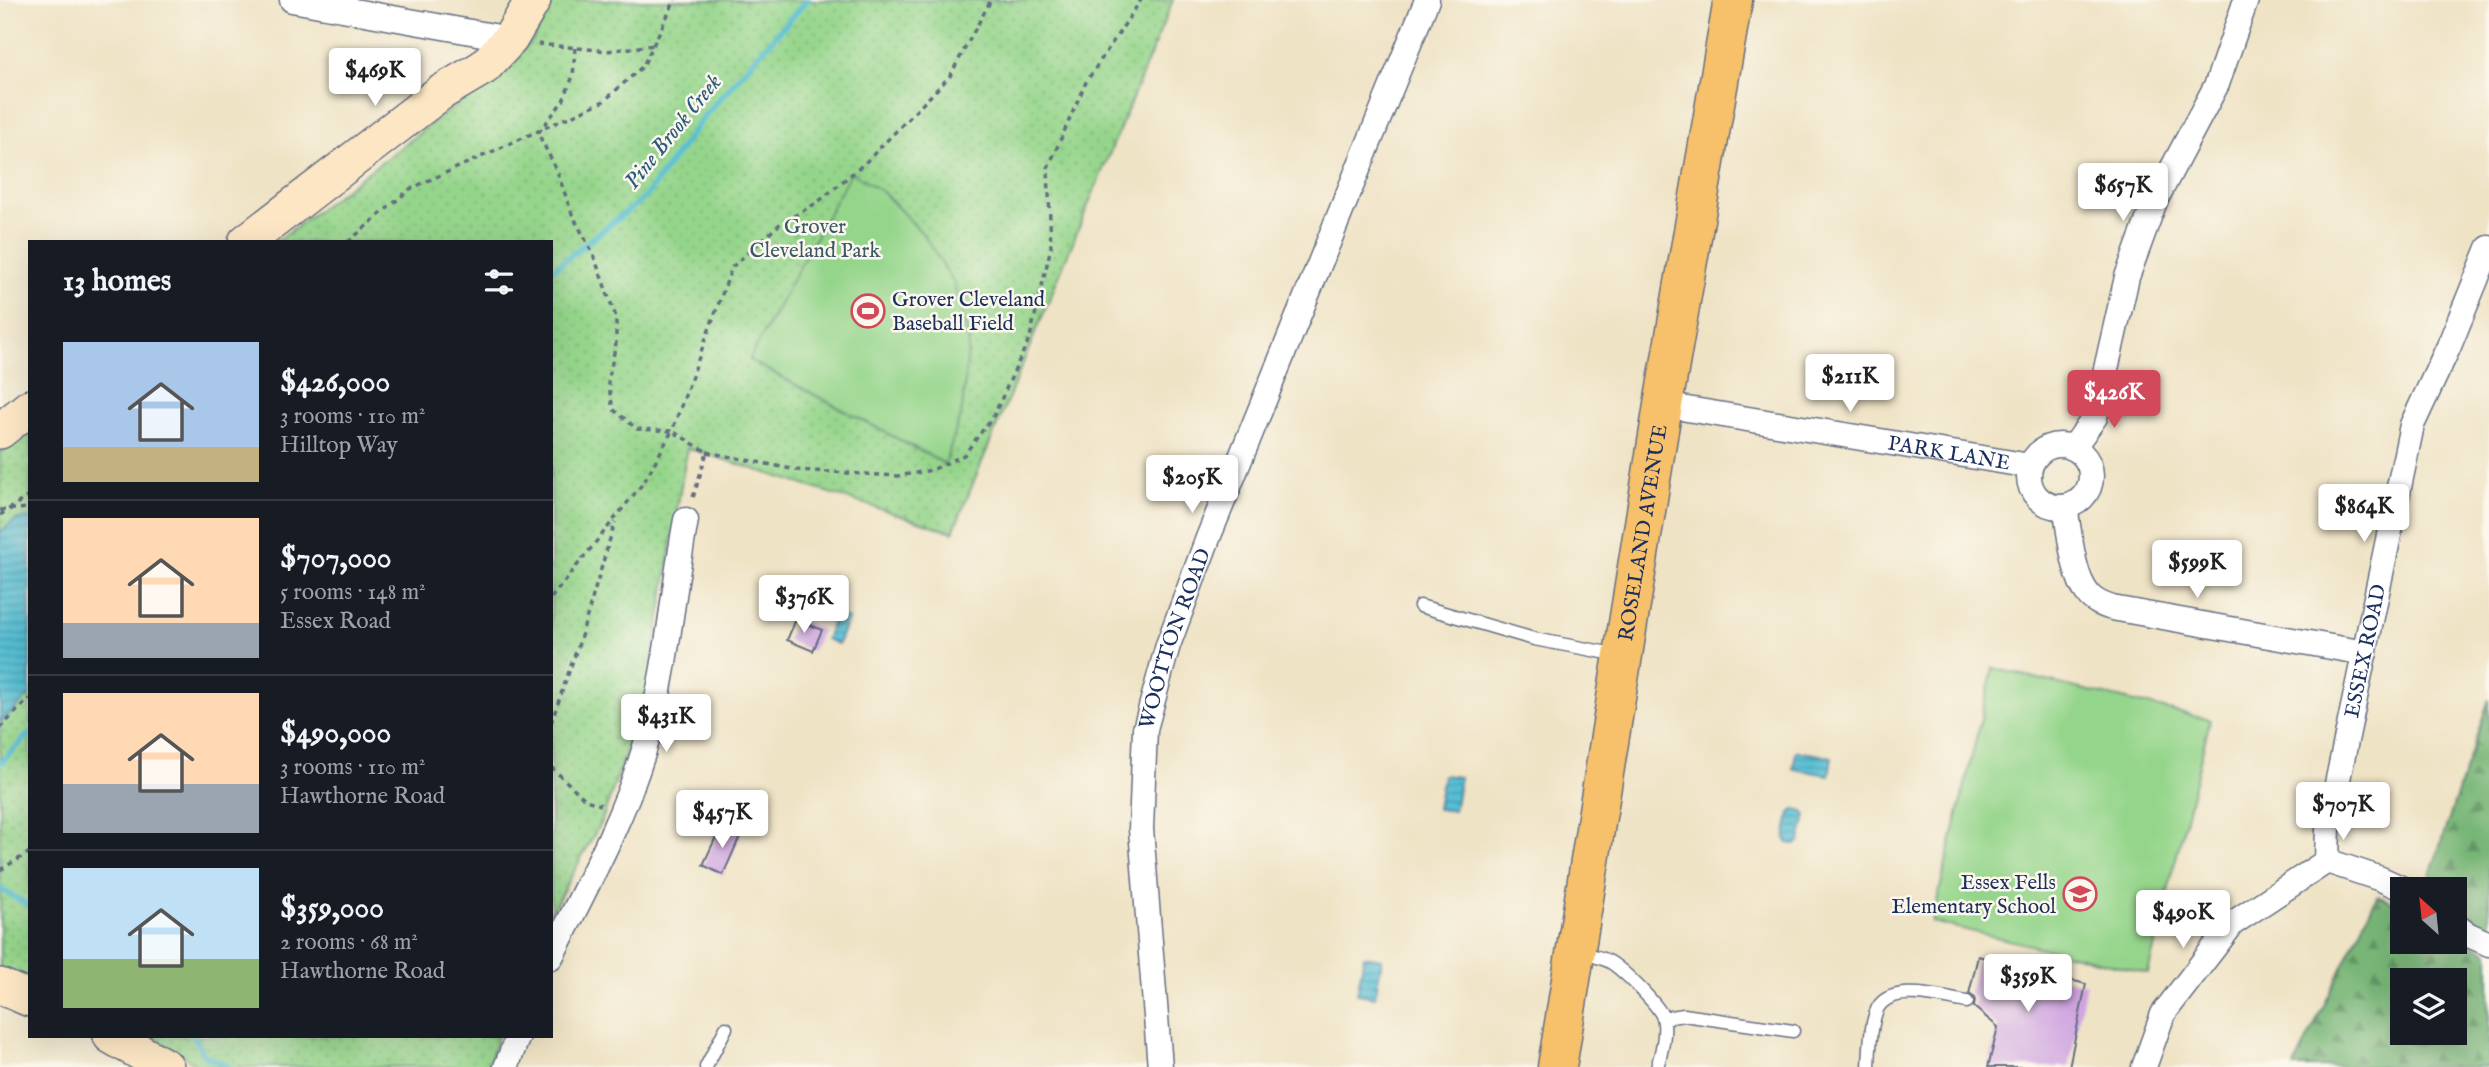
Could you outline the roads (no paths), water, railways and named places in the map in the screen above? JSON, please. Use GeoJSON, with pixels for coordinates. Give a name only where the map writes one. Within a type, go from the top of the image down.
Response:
{"type":"FeatureCollection","features":[{"type":"Feature","properties":{"kind":"main road","name":"ROSELAND AVENUE"},"geometry":{"type":"LineString","coordinates":[[1557,1067],[1663,405],[1733,0]]}},
{"type":"Feature","properties":{"kind":"street"},"geometry":{"type":"LineString","coordinates":[[292,0],[521,41]]}},
{"type":"Feature","properties":{"kind":"street"},"geometry":{"type":"LineString","coordinates":[[249,240],[440,93],[521,41],[533,0]]}},
{"type":"Feature","properties":{"kind":"street","name":"WOOTTON ROAD"},"geometry":{"type":"LineString","coordinates":[[1160,1067],[1141,829],[1145,729],[1168,645],[1208,538],[1427,0]]}},
{"type":"Feature","properties":{"kind":"street"},"geometry":{"type":"LineString","coordinates":[[2073,448],[2095,417],[2127,277],[2155,201],[2217,84],[2246,0]]}},
{"type":"Feature","properties":{"kind":"street","name":"ESSEX ROAD"},"geometry":{"type":"LineString","coordinates":[[2327,861],[2328,827],[2412,425],[2449,346],[2489,248]]}},
{"type":"Feature","properties":{"kind":"street","name":"PARK LANE"},"geometry":{"type":"LineString","coordinates":[[1663,405],[2030,466]]}},
{"type":"Feature","properties":{"kind":"street"},"geometry":{"type":"LineString","coordinates":[[2060,445],[2073,448],[2083,456],[2090,467],[2091,480],[2086,492],[2077,502],[2065,507],[2052,506],[2041,501],[2032,491],[2028,478],[2030,466],[2037,454],[2048,447],[2060,445]]}},
{"type":"Feature","properties":{"kind":"street"},"geometry":{"type":"LineString","coordinates":[[2065,507],[2080,579],[2089,596],[2100,604],[2365,653]]}},
{"type":"Feature","properties":{"kind":"street"},"geometry":{"type":"LineString","coordinates":[[553,953],[593,872],[645,748],[658,692],[674,580],[686,520]]}},
{"type":"Feature","properties":{"kind":"street"},"geometry":{"type":"LineString","coordinates":[[2144,1067],[2163,1014],[2233,923],[2327,861],[2390,883]]}},
{"type":"Feature","properties":{"kind":"street"},"geometry":{"type":"LineString","coordinates":[[2468,934],[2489,944]]}},
{"type":"Feature","properties":{"kind":"street"},"geometry":{"type":"LineString","coordinates":[[0,986],[28,998]]}},
{"type":"Feature","properties":{"kind":"street"},"geometry":{"type":"LineString","coordinates":[[115,1038],[166,1067]]}},
{"type":"Feature","properties":{"kind":"street"},"geometry":{"type":"LineString","coordinates":[[506,1067],[517,1038]]}},
{"type":"Feature","properties":{"kind":"lane"},"geometry":{"type":"LineString","coordinates":[[1420,606],[1534,639],[1623,655]]}},
{"type":"Feature","properties":{"kind":"lane"},"geometry":{"type":"LineString","coordinates":[[1575,951],[1607,960],[1621,969],[1652,1002],[1663,1018],[1663,1050],[1657,1067]]}},
{"type":"Feature","properties":{"kind":"lane"},"geometry":{"type":"LineString","coordinates":[[1869,1067],[1876,1010],[1885,998],[1901,993],[1967,1002]]}},
{"type":"Feature","properties":{"kind":"lane"},"geometry":{"type":"LineString","coordinates":[[1663,1018],[1684,1015],[1793,1031]]}},
{"type":"Feature","properties":{"kind":"lane"},"geometry":{"type":"LineString","coordinates":[[706,1067],[726,1028]]}},
{"type":"Feature","properties":{"kind":"water"},"geometry":{"type":"Polygon","coordinates":[[[28,518],[28,697],[0,723],[0,532],[17,519],[28,518]]]}},
{"type":"Feature","properties":{"kind":"water"},"geometry":{"type":"Polygon","coordinates":[[[835,614],[848,619],[838,644],[826,639],[833,621],[828,620],[835,614]]]}},
{"type":"Feature","properties":{"kind":"water"},"geometry":{"type":"Polygon","coordinates":[[[1796,751],[1832,757],[1829,775],[1793,769],[1796,751]]]}},
{"type":"Feature","properties":{"kind":"water"},"geometry":{"type":"Polygon","coordinates":[[[1443,775],[1460,777],[1454,811],[1437,809],[1443,775]]]}},
{"type":"Feature","properties":{"kind":"water"},"geometry":{"type":"Polygon","coordinates":[[[1795,809],[1803,811],[1806,816],[1800,841],[1796,844],[1788,843],[1785,839],[1790,813],[1795,809]]]}},
{"type":"Feature","properties":{"kind":"water"},"geometry":{"type":"Polygon","coordinates":[[[1364,956],[1382,959],[1375,997],[1357,994],[1364,956]]]}},
{"type":"Feature","properties":{"kind":"waterway","name":"Pine Brook Creek"},"geometry":{"type":"LineString","coordinates":[[553,269],[645,197],[705,115],[807,0]]}},
{"type":"Feature","properties":{"kind":"waterway","name":"Pine Brook Creek"},"geometry":{"type":"LineString","coordinates":[[0,763],[28,735]]}},
{"type":"Feature","properties":{"kind":"waterway"},"geometry":{"type":"LineString","coordinates":[[0,889],[28,905]]}},
{"type":"Feature","properties":{"kind":"waterway"},"geometry":{"type":"LineString","coordinates":[[195,1038],[204,1055],[228,1067]]}},
{"type":"Feature","properties":{"kind":"place","name":"Grover Cleveland Baseball Field"},"geometry":{"type":"Point","coordinates":[868,311]}},
{"type":"Feature","properties":{"kind":"place","name":"Essex Fells Elementary School"},"geometry":{"type":"Point","coordinates":[2080,894]}},
{"type":"Feature","properties":{"kind":"park label","name":"Grover Cleveland Park"},"geometry":{"type":"Point","coordinates":[815,238]}}]}
